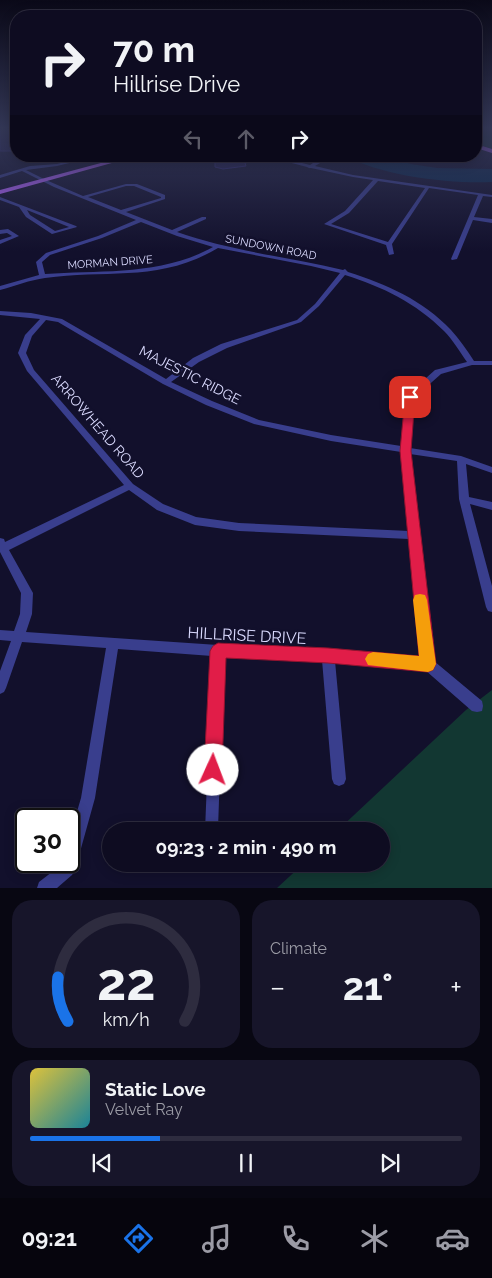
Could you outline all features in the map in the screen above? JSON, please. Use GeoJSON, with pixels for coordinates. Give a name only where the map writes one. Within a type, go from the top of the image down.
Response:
{"type":"FeatureCollection","features":[{"type":"Feature","properties":{"kind":"main road"},"geometry":{"type":"LineString","coordinates":[[0,190],[32,173],[56,168]]}},
{"type":"Feature","properties":{"kind":"main road"},"geometry":{"type":"LineString","coordinates":[[32,173],[59,168]]}},
{"type":"Feature","properties":{"kind":"street"},"geometry":{"type":"LineString","coordinates":[[8,174],[32,173],[37,168]]}},
{"type":"Feature","properties":{"kind":"street"},"geometry":{"type":"LineString","coordinates":[[316,168],[376,180],[492,196]]}},
{"type":"Feature","properties":{"kind":"street"},"geometry":{"type":"LineString","coordinates":[[0,177],[16,173],[32,173]]}},
{"type":"Feature","properties":{"kind":"street","name":"SUNDOWN ROAD"},"geometry":{"type":"LineString","coordinates":[[32,173],[84,198],[173,232],[218,246],[345,271],[382,285],[417,305],[446,330],[472,363]]}},
{"type":"Feature","properties":{"kind":"street"},"geometry":{"type":"LineString","coordinates":[[376,180],[347,212],[327,224],[389,244]]}},
{"type":"Feature","properties":{"kind":"street"},"geometry":{"type":"LineString","coordinates":[[84,198],[126,185],[134,185],[163,196],[163,199],[121,212]]}},
{"type":"Feature","properties":{"kind":"street"},"geometry":{"type":"LineString","coordinates":[[391,254],[389,244],[428,187]]}},
{"type":"Feature","properties":{"kind":"street"},"geometry":{"type":"LineString","coordinates":[[454,259],[481,194]]}},
{"type":"Feature","properties":{"kind":"street"},"geometry":{"type":"LineString","coordinates":[[0,198],[33,209],[74,227],[54,233],[28,216],[21,206]]}},
{"type":"Feature","properties":{"kind":"street"},"geometry":{"type":"LineString","coordinates":[[173,232],[204,218]]}},
{"type":"Feature","properties":{"kind":"street"},"geometry":{"type":"LineString","coordinates":[[472,218],[492,221]]}},
{"type":"Feature","properties":{"kind":"street"},"geometry":{"type":"LineString","coordinates":[[42,276],[40,262],[48,254],[100,237],[141,220]]}},
{"type":"Feature","properties":{"kind":"street"},"geometry":{"type":"LineString","coordinates":[[0,232],[8,231],[16,236],[0,242]]}},
{"type":"Feature","properties":{"kind":"street","name":"MORMAN DRIVE"},"geometry":{"type":"LineString","coordinates":[[0,288],[42,276],[153,269],[180,265],[204,256],[218,246]]}},
{"type":"Feature","properties":{"kind":"street"},"geometry":{"type":"LineString","coordinates":[[166,382],[196,360],[224,346],[299,321],[318,305],[345,271]]}},
{"type":"Feature","properties":{"kind":"street","name":"MAJESTIC RIDGE"},"geometry":{"type":"LineString","coordinates":[[0,313],[60,320],[166,382],[209,403],[257,422],[331,438],[461,459],[492,470]]}},
{"type":"Feature","properties":{"kind":"street","name":"ARROWHEAD ROAD"},"geometry":{"type":"LineString","coordinates":[[45,317],[29,335],[22,354],[31,370],[130,486],[160,507],[195,521],[239,527],[413,535]]}},
{"type":"Feature","properties":{"kind":"street"},"geometry":{"type":"LineString","coordinates":[[477,706],[428,664],[413,535],[406,451],[410,397],[438,372],[472,363],[492,363]]}},
{"type":"Feature","properties":{"kind":"street"},"geometry":{"type":"LineString","coordinates":[[461,459],[464,499],[492,607]]}},
{"type":"Feature","properties":{"kind":"street"},"geometry":{"type":"LineString","coordinates":[[478,465],[492,461]]}},
{"type":"Feature","properties":{"kind":"street"},"geometry":{"type":"LineString","coordinates":[[0,688],[26,614],[27,593],[2,545],[130,486]]}},
{"type":"Feature","properties":{"kind":"street"},"geometry":{"type":"LineString","coordinates":[[464,499],[492,506]]}},
{"type":"Feature","properties":{"kind":"street","name":"HILLRISE DRIVE"},"geometry":{"type":"LineString","coordinates":[[0,635],[218,651],[328,655],[428,664]]}},
{"type":"Feature","properties":{"kind":"street"},"geometry":{"type":"LineString","coordinates":[[45,888],[67,870],[88,798],[113,643]]}},
{"type":"Feature","properties":{"kind":"street"},"geometry":{"type":"LineString","coordinates":[[211,822],[218,651]]}},
{"type":"Feature","properties":{"kind":"street"},"geometry":{"type":"LineString","coordinates":[[328,655],[338,779]]}},
{"type":"Feature","properties":{"kind":"green space"},"geometry":{"type":"Polygon","coordinates":[[[492,690],[492,888],[277,888],[294,872],[390,872],[390,822],[347,822],[466,710],[492,690]]]}},
{"type":"Feature","properties":{"kind":"water"},"geometry":{"type":"Polygon","coordinates":[[[376,168],[492,169],[492,182],[437,180],[376,168]]]}},
{"type":"Feature","properties":{"kind":"slow traffic"},"geometry":{"type":"LineString","coordinates":[[373,659],[428,664],[420,600]]}},
{"type":"Feature","properties":{"kind":"route"},"geometry":{"type":"LineString","coordinates":[[213,770],[218,651],[328,655],[428,664],[413,535],[406,451],[410,397]]}}]}
